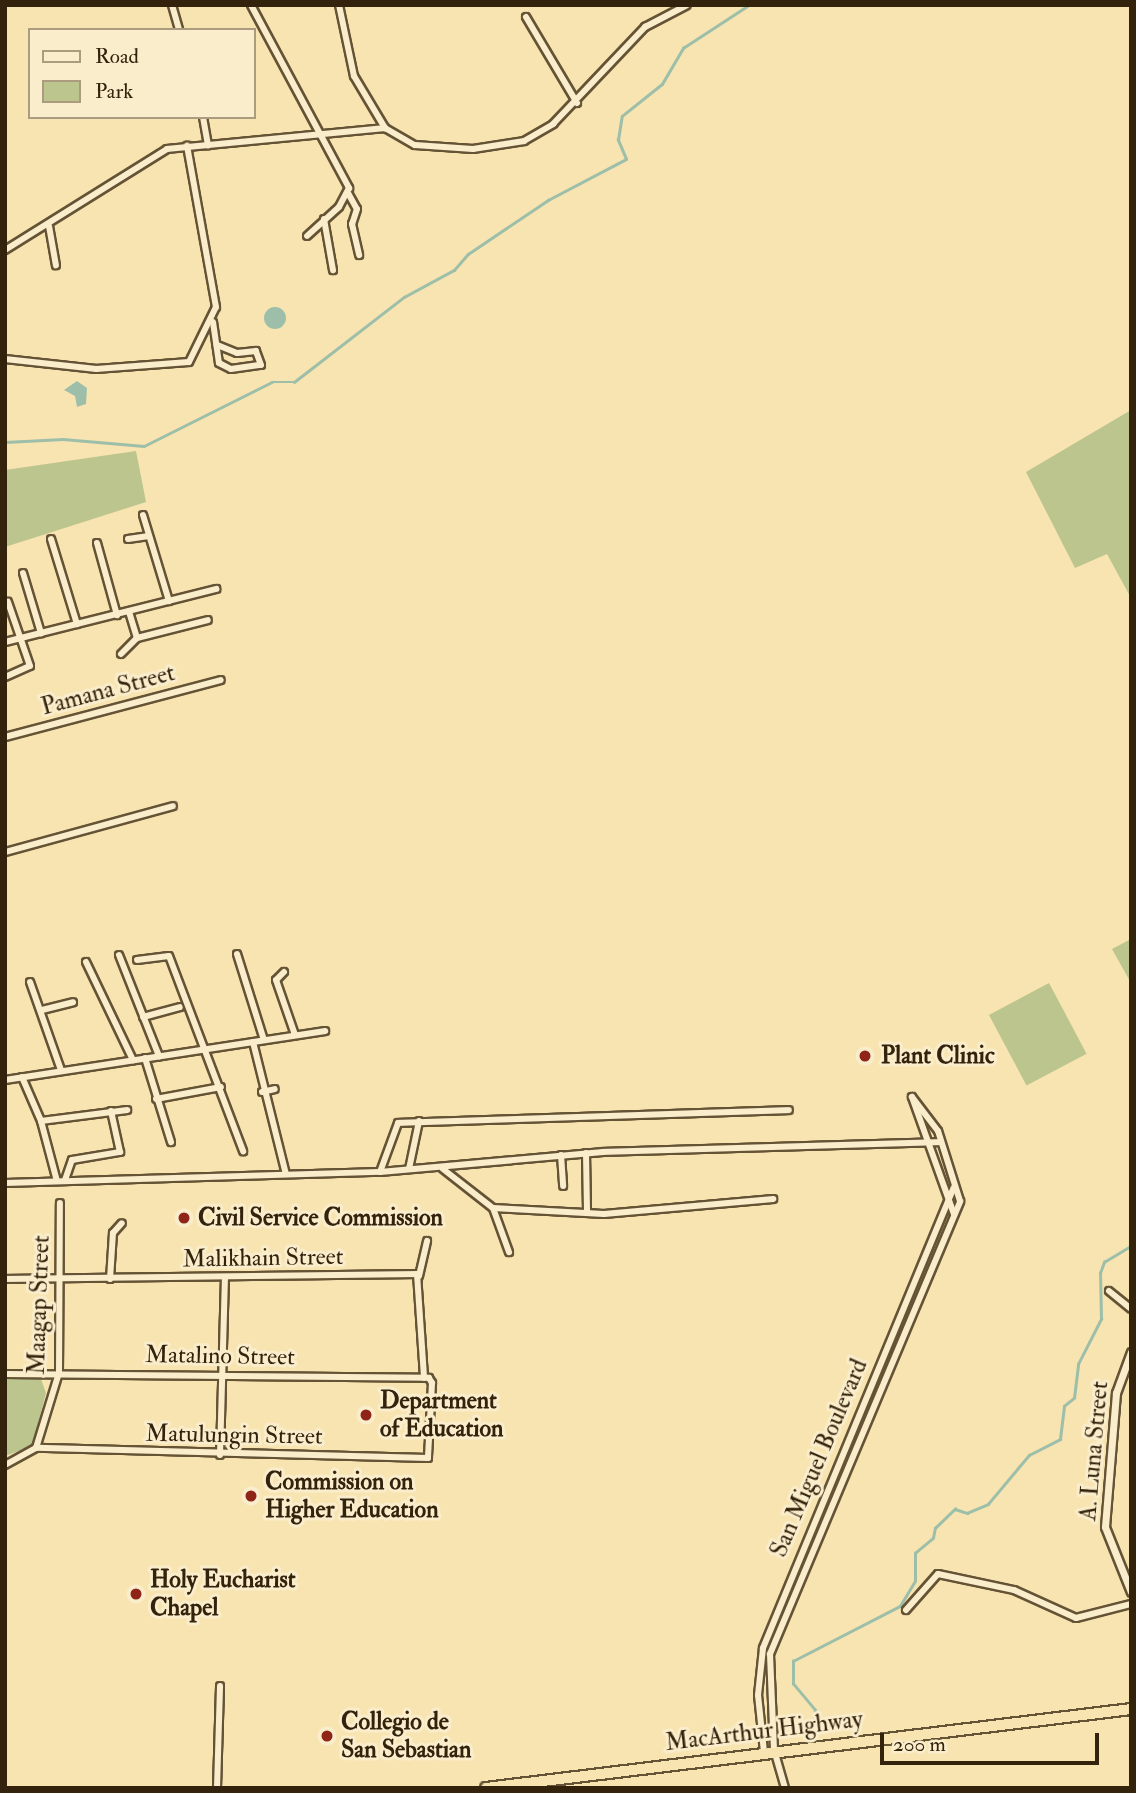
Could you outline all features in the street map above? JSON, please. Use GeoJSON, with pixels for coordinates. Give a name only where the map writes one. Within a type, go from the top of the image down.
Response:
{"type":"FeatureCollection","features":[{"type":"Feature","properties":{"kind":"highway","name":"MacArthur Highway"},"geometry":{"type":"LineString","coordinates":[[486,1788],[769,1751],[1131,1709]]}},
{"type":"Feature","properties":{"kind":"street"},"geometry":{"type":"LineString","coordinates":[[172,5],[178,28]]}},
{"type":"Feature","properties":{"kind":"street"},"geometry":{"type":"LineString","coordinates":[[251,5],[314,132],[358,209],[352,224],[359,256]]}},
{"type":"Feature","properties":{"kind":"street"},"geometry":{"type":"LineString","coordinates":[[339,5],[355,76],[385,128],[415,145],[503,146],[524,141],[577,103],[645,27],[687,5]]}},
{"type":"Feature","properties":{"kind":"street"},"geometry":{"type":"LineString","coordinates":[[526,17],[577,103]]}},
{"type":"Feature","properties":{"kind":"street"},"geometry":{"type":"LineString","coordinates":[[203,119],[208,146]]}},
{"type":"Feature","properties":{"kind":"street"},"geometry":{"type":"LineString","coordinates":[[5,250],[49,226],[149,156],[187,146],[208,146],[314,132],[385,128]]}},
{"type":"Feature","properties":{"kind":"street"},"geometry":{"type":"LineString","coordinates":[[187,146],[215,295],[213,321],[217,345],[222,366],[261,365],[256,351],[217,345]]}},
{"type":"Feature","properties":{"kind":"street"},"geometry":{"type":"LineString","coordinates":[[307,236],[348,193]]}},
{"type":"Feature","properties":{"kind":"street"},"geometry":{"type":"LineString","coordinates":[[324,219],[333,270]]}},
{"type":"Feature","properties":{"kind":"street"},"geometry":{"type":"LineString","coordinates":[[49,226],[56,265]]}},
{"type":"Feature","properties":{"kind":"street"},"geometry":{"type":"LineString","coordinates":[[5,359],[96,369],[182,366],[213,321]]}},
{"type":"Feature","properties":{"kind":"street"},"geometry":{"type":"LineString","coordinates":[[143,515],[169,601]]}},
{"type":"Feature","properties":{"kind":"street"},"geometry":{"type":"LineString","coordinates":[[128,540],[149,536]]}},
{"type":"Feature","properties":{"kind":"street"},"geometry":{"type":"LineString","coordinates":[[51,539],[77,624]]}},
{"type":"Feature","properties":{"kind":"street"},"geometry":{"type":"LineString","coordinates":[[97,543],[117,615]]}},
{"type":"Feature","properties":{"kind":"street"},"geometry":{"type":"LineString","coordinates":[[23,573],[41,633]]}},
{"type":"Feature","properties":{"kind":"street"},"geometry":{"type":"LineString","coordinates":[[5,642],[216,589]]}},
{"type":"Feature","properties":{"kind":"street"},"geometry":{"type":"LineString","coordinates":[[5,677],[30,666],[8,602]]}},
{"type":"Feature","properties":{"kind":"street"},"geometry":{"type":"LineString","coordinates":[[129,611],[137,638]]}},
{"type":"Feature","properties":{"kind":"street"},"geometry":{"type":"LineString","coordinates":[[121,654],[137,638],[208,620]]}},
{"type":"Feature","properties":{"kind":"street","name":"Pamana Street"},"geometry":{"type":"LineString","coordinates":[[5,737],[221,680]]}},
{"type":"Feature","properties":{"kind":"street"},"geometry":{"type":"LineString","coordinates":[[5,852],[173,806]]}},
{"type":"Feature","properties":{"kind":"street"},"geometry":{"type":"LineString","coordinates":[[237,954],[264,1040]]}},
{"type":"Feature","properties":{"kind":"street"},"geometry":{"type":"LineString","coordinates":[[119,955],[159,1056]]}},
{"type":"Feature","properties":{"kind":"street"},"geometry":{"type":"LineString","coordinates":[[137,960],[169,956],[209,1048],[243,1151]]}},
{"type":"Feature","properties":{"kind":"street"},"geometry":{"type":"LineString","coordinates":[[86,962],[133,1060]]}},
{"type":"Feature","properties":{"kind":"street"},"geometry":{"type":"LineString","coordinates":[[284,972],[276,980],[295,1035]]}},
{"type":"Feature","properties":{"kind":"street"},"geometry":{"type":"LineString","coordinates":[[30,982],[61,1070]]}},
{"type":"Feature","properties":{"kind":"street"},"geometry":{"type":"LineString","coordinates":[[41,1010],[73,1002]]}},
{"type":"Feature","properties":{"kind":"street"},"geometry":{"type":"LineString","coordinates":[[143,1017],[180,1006]]}},
{"type":"Feature","properties":{"kind":"street"},"geometry":{"type":"LineString","coordinates":[[5,1080],[325,1031]]}},
{"type":"Feature","properties":{"kind":"street"},"geometry":{"type":"LineString","coordinates":[[253,1042],[262,1092],[286,1174]]}},
{"type":"Feature","properties":{"kind":"street"},"geometry":{"type":"LineString","coordinates":[[145,1058],[171,1142]]}},
{"type":"Feature","properties":{"kind":"street"},"geometry":{"type":"LineString","coordinates":[[22,1077],[41,1121],[57,1181]]}},
{"type":"Feature","properties":{"kind":"street"},"geometry":{"type":"LineString","coordinates":[[156,1099],[221,1087]]}},
{"type":"Feature","properties":{"kind":"street"},"geometry":{"type":"LineString","coordinates":[[262,1092],[275,1090]]}},
{"type":"Feature","properties":{"kind":"street"},"geometry":{"type":"LineString","coordinates":[[954,1188],[941,1142],[924,1107],[912,1097],[947,1201],[954,1213]]}},
{"type":"Feature","properties":{"kind":"street"},"geometry":{"type":"LineString","coordinates":[[41,1121],[127,1110]]}},
{"type":"Feature","properties":{"kind":"street"},"geometry":{"type":"LineString","coordinates":[[380,1172],[393,1127],[419,1121],[789,1110]]}},
{"type":"Feature","properties":{"kind":"street"},"geometry":{"type":"LineString","coordinates":[[65,1180],[72,1160],[120,1153],[111,1111]]}},
{"type":"Feature","properties":{"kind":"street"},"geometry":{"type":"LineString","coordinates":[[409,1169],[419,1121]]}},
{"type":"Feature","properties":{"kind":"street"},"geometry":{"type":"LineString","coordinates":[[5,1183],[380,1172],[586,1153],[941,1142]]}},
{"type":"Feature","properties":{"kind":"street"},"geometry":{"type":"LineString","coordinates":[[586,1153],[586,1211]]}},
{"type":"Feature","properties":{"kind":"street"},"geometry":{"type":"LineString","coordinates":[[561,1155],[563,1186]]}},
{"type":"Feature","properties":{"kind":"street"},"geometry":{"type":"LineString","coordinates":[[441,1168],[494,1208],[509,1252]]}},
{"type":"Feature","properties":{"kind":"street","name":"San Miguel Boulevard"},"geometry":{"type":"LineString","coordinates":[[769,1751],[760,1661],[805,1536],[954,1188]]}},
{"type":"Feature","properties":{"kind":"street","name":"San Miguel Boulevard"},"geometry":{"type":"LineString","coordinates":[[769,1751],[768,1669],[799,1584],[960,1201],[954,1188]]}},
{"type":"Feature","properties":{"kind":"street"},"geometry":{"type":"LineString","coordinates":[[494,1208],[663,1211],[695,1203],[773,1199]]}},
{"type":"Feature","properties":{"kind":"street","name":"Maagap Street"},"geometry":{"type":"LineString","coordinates":[[36,1448],[59,1373],[61,1203]]}},
{"type":"Feature","properties":{"kind":"street"},"geometry":{"type":"LineString","coordinates":[[110,1279],[113,1233],[122,1223]]}},
{"type":"Feature","properties":{"kind":"street"},"geometry":{"type":"LineString","coordinates":[[424,1378],[419,1276],[427,1241]]}},
{"type":"Feature","properties":{"kind":"street","name":"Malikhain Street"},"geometry":{"type":"LineString","coordinates":[[5,1279],[419,1276]]}},
{"type":"Feature","properties":{"kind":"street"},"geometry":{"type":"LineString","coordinates":[[220,1455],[225,1375],[225,1279]]}},
{"type":"Feature","properties":{"kind":"street"},"geometry":{"type":"LineString","coordinates":[[1109,1291],[1131,1309]]}},
{"type":"Feature","properties":{"kind":"street"},"geometry":{"type":"LineString","coordinates":[[886,1346],[897,1351]]}},
{"type":"Feature","properties":{"kind":"street","name":"A. Luna Street"},"geometry":{"type":"LineString","coordinates":[[1131,1352],[1116,1393],[1105,1527],[1131,1592]]}},
{"type":"Feature","properties":{"kind":"street","name":"Matalino Street"},"geometry":{"type":"LineString","coordinates":[[5,1374],[424,1378]]}},
{"type":"Feature","properties":{"kind":"street","name":"Matulungin Street"},"geometry":{"type":"LineString","coordinates":[[36,1448],[220,1455],[431,1457],[432,1383],[424,1378]]}},
{"type":"Feature","properties":{"kind":"street"},"geometry":{"type":"LineString","coordinates":[[5,1465],[36,1448]]}},
{"type":"Feature","properties":{"kind":"street"},"geometry":{"type":"LineString","coordinates":[[805,1536],[818,1539]]}},
{"type":"Feature","properties":{"kind":"street"},"geometry":{"type":"LineString","coordinates":[[906,1610],[938,1574],[1014,1590],[1076,1618],[1131,1604]]}},
{"type":"Feature","properties":{"kind":"street"},"geometry":{"type":"LineString","coordinates":[[789,1581],[799,1584]]}},
{"type":"Feature","properties":{"kind":"street"},"geometry":{"type":"LineString","coordinates":[[217,1788],[220,1686]]}},
{"type":"Feature","properties":{"kind":"street"},"geometry":{"type":"LineString","coordinates":[[769,1751],[785,1788]]}},
{"type":"Feature","properties":{"kind":"green space"},"geometry":{"type":"Polygon","coordinates":[[[1131,410],[1131,598],[1107,554],[1075,568],[1026,472],[1131,410]]]}},
{"type":"Feature","properties":{"kind":"green space"},"geometry":{"type":"Polygon","coordinates":[[[136,451],[146,502],[5,547],[5,470],[136,451]]]}},
{"type":"Feature","properties":{"kind":"green space"},"geometry":{"type":"Polygon","coordinates":[[[1131,939],[1131,983],[1112,949],[1131,939]]]}},
{"type":"Feature","properties":{"kind":"green space"},"geometry":{"type":"Polygon","coordinates":[[[1049,983],[1087,1054],[1027,1086],[989,1015],[1049,983]]]}},
{"type":"Feature","properties":{"kind":"green space"},"geometry":{"type":"Polygon","coordinates":[[[5,1377],[41,1379],[46,1393],[32,1446],[5,1456],[5,1377]]]}},
{"type":"Feature","properties":{"kind":"shaded area"},"geometry":{"type":"Polygon","coordinates":[[[275,307],[283,310],[286,318],[283,326],[275,329],[267,326],[264,318],[267,310],[275,307]]]}},
{"type":"Feature","properties":{"kind":"shaded area"},"geometry":{"type":"Polygon","coordinates":[[[77,381],[87,388],[86,404],[77,407],[75,396],[64,390],[77,381]]]}},
{"type":"Feature","properties":{"kind":"waterway"},"geometry":{"type":"LineString","coordinates":[[5,442],[63,439],[144,446],[272,382],[294,382],[404,297],[454,270],[468,254],[548,200],[626,159],[618,140],[622,116],[662,84],[683,48],[749,5]]}},
{"type":"Feature","properties":{"kind":"waterway"},"geometry":{"type":"LineString","coordinates":[[812,1729],[815,1710],[793,1684],[793,1661],[900,1606],[915,1581],[915,1553],[933,1538],[935,1528],[955,1509],[967,1513],[988,1504],[1029,1455],[1060,1439],[1064,1406],[1074,1398],[1078,1364],[1101,1319],[1100,1273],[1104,1262],[1131,1246]]}},
{"type":"Feature","properties":{"kind":"place","name":"Plant Clinic"},"geometry":{"type":"Point","coordinates":[865,1056]}},
{"type":"Feature","properties":{"kind":"place","name":"Civil Service Commission"},"geometry":{"type":"Point","coordinates":[184,1218]}},
{"type":"Feature","properties":{"kind":"place","name":"Department of Education"},"geometry":{"type":"Point","coordinates":[366,1415]}},
{"type":"Feature","properties":{"kind":"place","name":"Commission on Higher Education"},"geometry":{"type":"Point","coordinates":[251,1496]}},
{"type":"Feature","properties":{"kind":"place","name":"Holy Eucharist Chapel"},"geometry":{"type":"Point","coordinates":[136,1594]}},
{"type":"Feature","properties":{"kind":"place","name":"Collegio de San Sebastian"},"geometry":{"type":"Point","coordinates":[327,1736]}}]}
